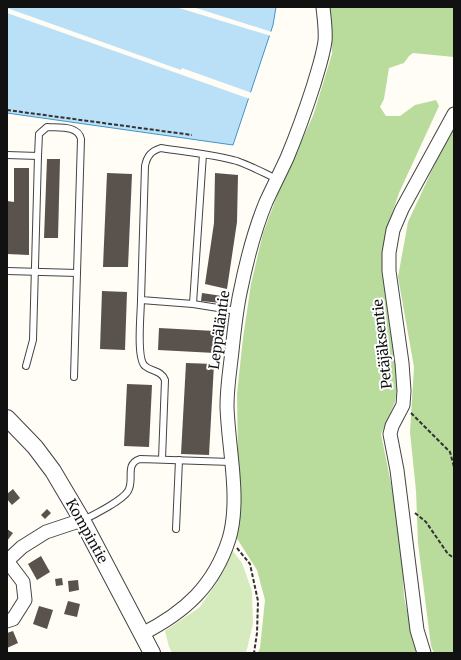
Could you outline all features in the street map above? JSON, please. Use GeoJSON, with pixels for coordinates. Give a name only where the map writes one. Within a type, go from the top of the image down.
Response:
{"type":"FeatureCollection","features":[{"type":"Feature","properties":{"kind":"street","name":"Leppäläntie"},"geometry":{"type":"LineString","coordinates":[[142,634],[170,618],[187,605],[211,580],[229,538],[233,518],[234,497],[227,407],[227,388],[239,295],[250,248],[266,203],[287,158],[322,57],[325,40],[323,7]]}},
{"type":"Feature","properties":{"kind":"street","name":"Petäjäksentie"},"geometry":{"type":"LineString","coordinates":[[424,653],[417,630],[397,470],[390,434],[392,426],[403,405],[404,391],[402,363],[389,271],[389,253],[393,230],[402,210],[454,114]]}},
{"type":"Feature","properties":{"kind":"street","name":"Kompintie"},"geometry":{"type":"LineString","coordinates":[[7,418],[35,447],[53,470],[82,520],[152,653]]}},
{"type":"Feature","properties":{"kind":"street"},"geometry":{"type":"LineString","coordinates":[[7,621],[13,619],[25,600],[23,582],[7,561],[22,547],[46,532],[82,520]]}},
{"type":"Feature","properties":{"kind":"lane"},"geometry":{"type":"LineString","coordinates":[[26,366],[33,340],[39,134],[47,127],[74,129],[80,134],[81,139],[74,377]]}},
{"type":"Feature","properties":{"kind":"lane"},"geometry":{"type":"LineString","coordinates":[[162,459],[165,380],[159,373],[144,366],[140,356],[145,166],[147,159],[150,153],[161,148],[203,154],[238,162],[277,179]]}},
{"type":"Feature","properties":{"kind":"lane"},"geometry":{"type":"LineString","coordinates":[[193,304],[203,154]]}},
{"type":"Feature","properties":{"kind":"lane"},"geometry":{"type":"LineString","coordinates":[[7,155],[38,156]]}},
{"type":"Feature","properties":{"kind":"lane"},"geometry":{"type":"LineString","coordinates":[[7,271],[77,273]]}},
{"type":"Feature","properties":{"kind":"lane"},"geometry":{"type":"LineString","coordinates":[[141,300],[193,304],[237,311]]}},
{"type":"Feature","properties":{"kind":"lane"},"geometry":{"type":"LineString","coordinates":[[82,520],[124,496],[129,490],[131,465],[135,460],[162,459],[231,462]]}},
{"type":"Feature","properties":{"kind":"lane"},"geometry":{"type":"LineString","coordinates":[[176,529],[179,460]]}},
{"type":"Feature","properties":{"kind":"path"},"geometry":{"type":"LineString","coordinates":[[7,110],[192,135]]}},
{"type":"Feature","properties":{"kind":"path"},"geometry":{"type":"LineString","coordinates":[[403,405],[450,452],[454,467]]}},
{"type":"Feature","properties":{"kind":"path"},"geometry":{"type":"LineString","coordinates":[[401,503],[426,522],[448,554],[454,558]]}},
{"type":"Feature","properties":{"kind":"path"},"geometry":{"type":"LineString","coordinates":[[229,538],[250,564],[258,601],[257,633],[254,653]]}},
{"type":"Feature","properties":{"kind":"green space"},"geometry":{"type":"Polygon","coordinates":[[[330,7],[454,7],[454,57],[413,53],[404,63],[389,68],[384,99],[380,107],[386,116],[400,116],[415,105],[436,100],[439,106],[399,193],[386,231],[382,265],[398,384],[395,402],[381,434],[401,533],[404,597],[416,653],[258,653],[260,648],[265,600],[257,570],[236,537],[241,499],[238,455],[237,394],[251,284],[263,233],[282,183],[313,116],[332,54],[332,24],[330,7]]]}},
{"type":"Feature","properties":{"kind":"green space"},"geometry":{"type":"Polygon","coordinates":[[[452,127],[454,127],[454,653],[434,653],[431,646],[418,543],[416,491],[410,432],[414,367],[398,277],[408,222],[452,127]]]}},
{"type":"Feature","properties":{"kind":"green space"},"geometry":{"type":"Polygon","coordinates":[[[232,550],[242,563],[252,591],[253,624],[246,653],[172,653],[165,631],[200,607],[224,570],[232,550]]]}},
{"type":"Feature","properties":{"kind":"water"},"geometry":{"type":"Polygon","coordinates":[[[7,7],[276,7],[273,25],[233,145],[7,113],[7,7]]]}},
{"type":"Feature","properties":{"kind":"pier"},"geometry":{"type":"Polygon","coordinates":[[[176,7],[193,7],[272,32],[271,36],[176,7]]]}},
{"type":"Feature","properties":{"kind":"pier"},"geometry":{"type":"Polygon","coordinates":[[[7,8],[181,70],[182,68],[252,93],[250,99],[7,13],[7,8]]]}},
{"type":"Feature","properties":{"kind":"building"},"geometry":{"type":"Polygon","coordinates":[[[47,159],[60,159],[58,238],[44,238],[47,159]]]}},
{"type":"Feature","properties":{"kind":"building"},"geometry":{"type":"Polygon","coordinates":[[[14,168],[29,168],[29,255],[7,254],[7,201],[14,202],[14,168]]]}},
{"type":"Feature","properties":{"kind":"building"},"geometry":{"type":"Polygon","coordinates":[[[107,173],[132,174],[128,267],[103,267],[107,173]]]}},
{"type":"Feature","properties":{"kind":"building"},"geometry":{"type":"Polygon","coordinates":[[[215,173],[238,175],[237,222],[227,289],[205,284],[214,223],[215,173]]]}},
{"type":"Feature","properties":{"kind":"building"},"geometry":{"type":"Polygon","coordinates":[[[102,291],[127,292],[125,350],[100,349],[102,291]]]}},
{"type":"Feature","properties":{"kind":"building"},"geometry":{"type":"Polygon","coordinates":[[[202,293],[222,296],[221,303],[201,301],[202,293]]]}},
{"type":"Feature","properties":{"kind":"building"},"geometry":{"type":"Polygon","coordinates":[[[159,328],[215,331],[215,353],[158,350],[159,328]]]}},
{"type":"Feature","properties":{"kind":"building"},"geometry":{"type":"Polygon","coordinates":[[[186,363],[214,364],[209,455],[181,454],[186,363]]]}},
{"type":"Feature","properties":{"kind":"building"},"geometry":{"type":"Polygon","coordinates":[[[127,384],[152,385],[149,447],[124,446],[127,384]]]}},
{"type":"Feature","properties":{"kind":"building"},"geometry":{"type":"Polygon","coordinates":[[[13,489],[20,498],[12,505],[7,499],[7,494],[13,489]]]}},
{"type":"Feature","properties":{"kind":"building"},"geometry":{"type":"Polygon","coordinates":[[[47,509],[51,513],[45,519],[41,515],[47,509]]]}},
{"type":"Feature","properties":{"kind":"building"},"geometry":{"type":"Polygon","coordinates":[[[7,529],[13,533],[7,541],[7,529]]]}},
{"type":"Feature","properties":{"kind":"building"},"geometry":{"type":"Polygon","coordinates":[[[41,556],[50,572],[37,580],[28,564],[41,556]]]}},
{"type":"Feature","properties":{"kind":"building"},"geometry":{"type":"Polygon","coordinates":[[[62,578],[63,585],[56,586],[55,579],[62,578]]]}},
{"type":"Feature","properties":{"kind":"building"},"geometry":{"type":"Polygon","coordinates":[[[78,580],[79,590],[69,592],[68,581],[78,580]]]}},
{"type":"Feature","properties":{"kind":"building"},"geometry":{"type":"Polygon","coordinates":[[[68,601],[80,604],[77,617],[64,614],[68,601]]]}},
{"type":"Feature","properties":{"kind":"building"},"geometry":{"type":"Polygon","coordinates":[[[39,606],[53,610],[47,629],[33,624],[39,606]]]}},
{"type":"Feature","properties":{"kind":"building"},"geometry":{"type":"Polygon","coordinates":[[[13,631],[18,643],[7,648],[7,633],[13,631]]]}}]}
